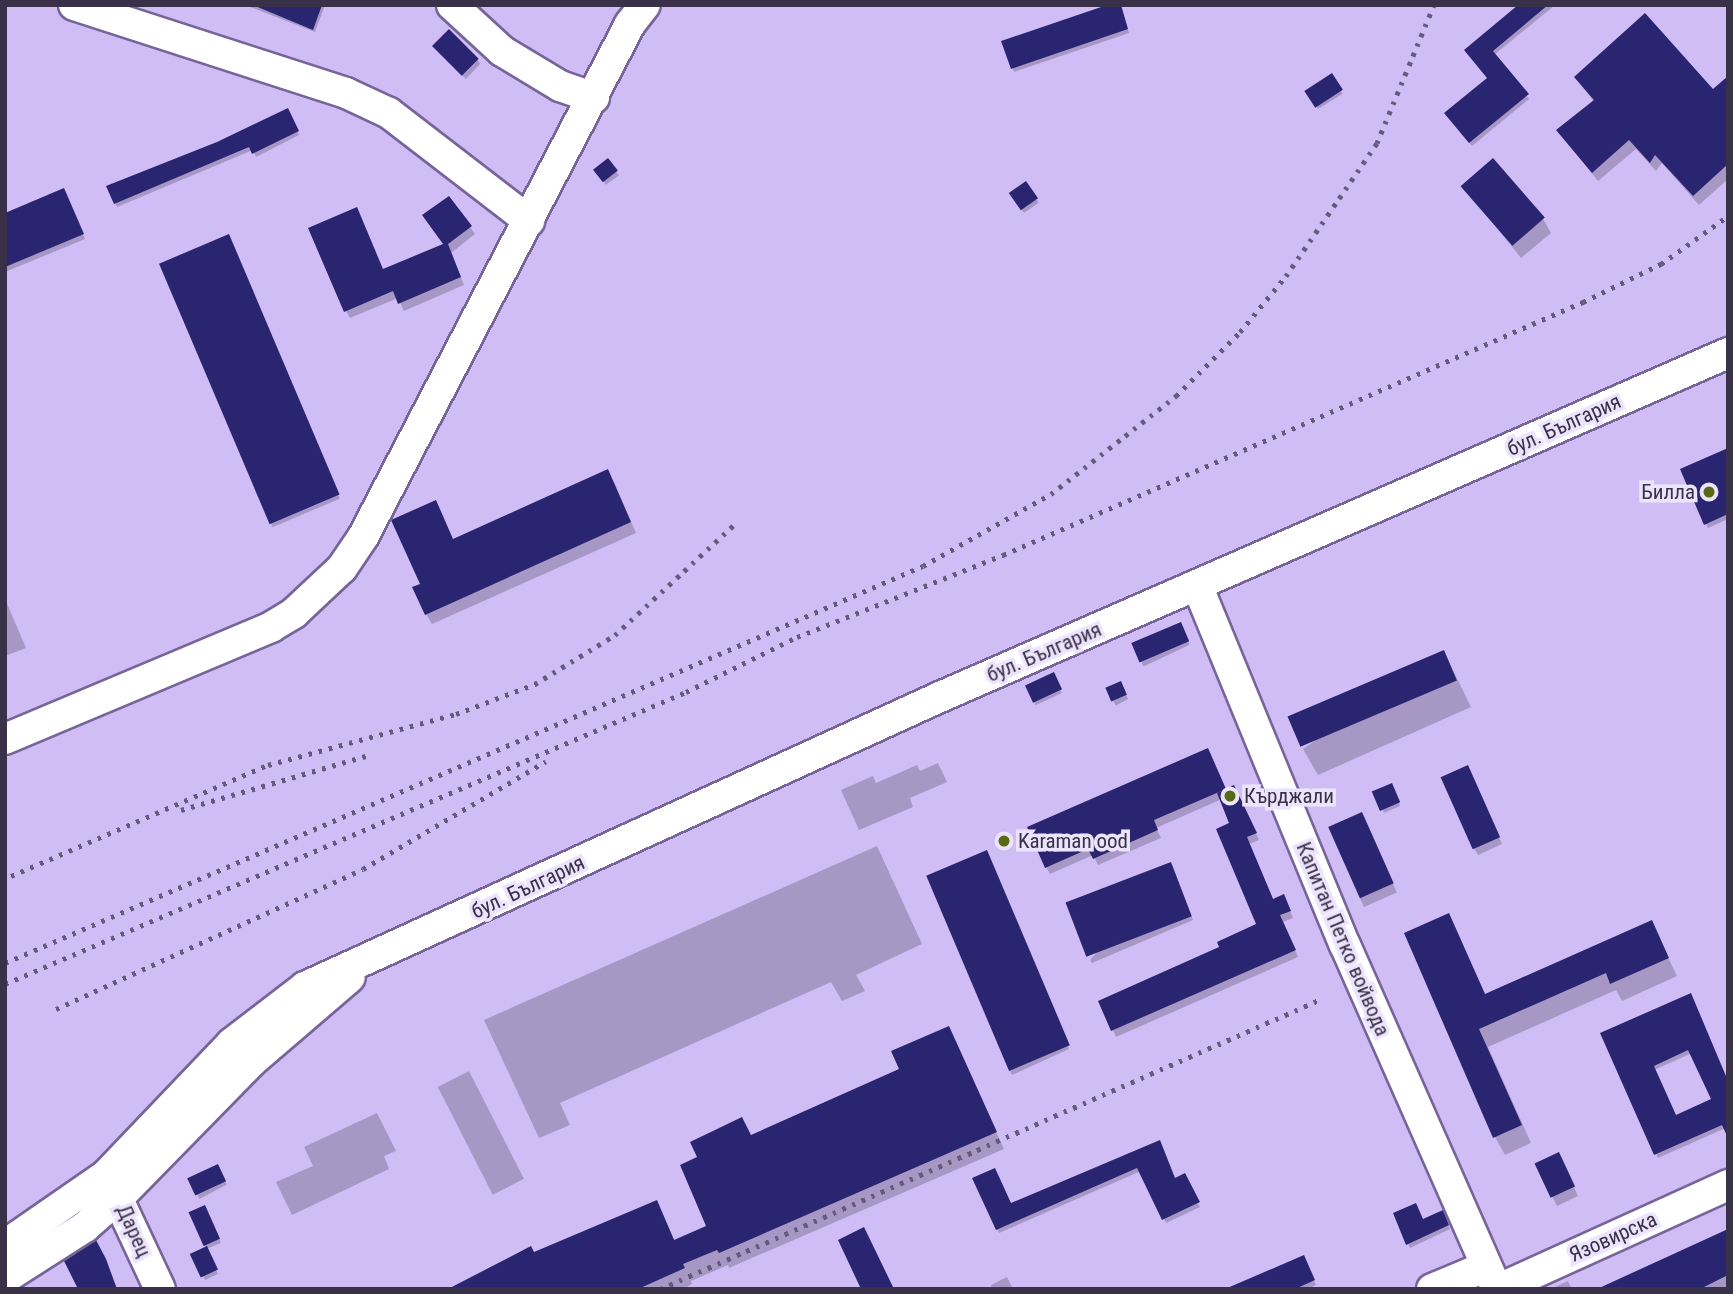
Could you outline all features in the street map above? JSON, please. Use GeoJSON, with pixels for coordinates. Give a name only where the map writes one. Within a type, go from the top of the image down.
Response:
{"type":"FeatureCollection","features":[{"type":"Feature","properties":{"kind":"street"},"geometry":{"type":"LineString","coordinates":[[74,5],[346,93],[389,113],[529,221]]}},
{"type":"Feature","properties":{"kind":"street"},"geometry":{"type":"LineString","coordinates":[[452,5],[502,51],[560,86],[594,98]]}},
{"type":"Feature","properties":{"kind":"street"},"geometry":{"type":"LineString","coordinates":[[5,739],[271,627],[321,590],[363,537],[594,98],[630,24],[645,5]]}},
{"type":"Feature","properties":{"kind":"street","name":"бул. България"},"geometry":{"type":"LineString","coordinates":[[5,1278],[85,1227],[113,1186],[232,1043],[305,987],[366,962],[940,697],[1728,354]]}},
{"type":"Feature","properties":{"kind":"street","name":"Капитан Петко войвода"},"geometry":{"type":"LineString","coordinates":[[1197,586],[1493,1281]]}},
{"type":"Feature","properties":{"kind":"street","name":"Язовирска"},"geometry":{"type":"LineString","coordinates":[[1432,1289],[1493,1281],[1728,1185]]}},
{"type":"Feature","properties":{"kind":"street","name":"бул. България"},"geometry":{"type":"LineString","coordinates":[[5,1245],[113,1186]]}},
{"type":"Feature","properties":{"kind":"street","name":"Дарец"},"geometry":{"type":"LineString","coordinates":[[113,1186],[160,1289]]}},
{"type":"Feature","properties":{"kind":"building"},"geometry":{"type":"Polygon","coordinates":[[[253,5],[322,5],[313,30],[253,5]]]}},
{"type":"Feature","properties":{"kind":"building"},"geometry":{"type":"Polygon","coordinates":[[[1107,5],[1121,5],[1128,29],[1011,69],[1001,41],[1107,5]]]}},
{"type":"Feature","properties":{"kind":"building"},"geometry":{"type":"Polygon","coordinates":[[[1518,5],[1548,5],[1493,51],[1529,94],[1469,143],[1444,113],[1487,78],[1464,50],[1518,5]]]}},
{"type":"Feature","properties":{"kind":"building"},"geometry":{"type":"Polygon","coordinates":[[[1645,13],[1713,89],[1728,76],[1728,164],[1693,196],[1655,155],[1650,163],[1629,140],[1592,173],[1556,130],[1594,100],[1574,77],[1645,13]]]}},
{"type":"Feature","properties":{"kind":"building"},"geometry":{"type":"Polygon","coordinates":[[[449,29],[479,59],[462,76],[432,46],[449,29]]]}},
{"type":"Feature","properties":{"kind":"building"},"geometry":{"type":"Polygon","coordinates":[[[1332,73],[1343,90],[1315,108],[1304,91],[1332,73]]]}},
{"type":"Feature","properties":{"kind":"building"},"geometry":{"type":"Polygon","coordinates":[[[288,108],[299,131],[252,154],[249,147],[114,204],[106,186],[217,142],[288,108]]]}},
{"type":"Feature","properties":{"kind":"building"},"geometry":{"type":"Polygon","coordinates":[[[608,158],[618,171],[603,182],[593,170],[608,158]]]}},
{"type":"Feature","properties":{"kind":"building"},"geometry":{"type":"Polygon","coordinates":[[[1493,158],[1545,218],[1512,246],[1461,186],[1493,158]]]}},
{"type":"Feature","properties":{"kind":"building"},"geometry":{"type":"Polygon","coordinates":[[[1026,181],[1038,198],[1021,210],[1009,193],[1026,181]]]}},
{"type":"Feature","properties":{"kind":"building"},"geometry":{"type":"Polygon","coordinates":[[[64,188],[84,234],[5,267],[5,213],[64,188]]]}},
{"type":"Feature","properties":{"kind":"building"},"geometry":{"type":"Polygon","coordinates":[[[449,196],[472,226],[448,244],[461,277],[398,304],[393,291],[344,312],[308,228],[357,207],[383,269],[443,244],[422,215],[449,196]]]}},
{"type":"Feature","properties":{"kind":"building"},"geometry":{"type":"Polygon","coordinates":[[[229,234],[340,495],[270,524],[159,264],[229,234]]]}},
{"type":"Feature","properties":{"kind":"building","name":"Билла"},"geometry":{"type":"Polygon","coordinates":[[[1728,448],[1728,514],[1704,525],[1680,469],[1728,448]]]}},
{"type":"Feature","properties":{"kind":"building"},"geometry":{"type":"Polygon","coordinates":[[[608,469],[631,522],[425,615],[412,587],[420,584],[391,520],[436,500],[453,539],[608,469]]]}},
{"type":"Feature","properties":{"kind":"building"},"geometry":{"type":"Polygon","coordinates":[[[1181,622],[1189,641],[1139,662],[1131,643],[1181,622]]]}},
{"type":"Feature","properties":{"kind":"building"},"geometry":{"type":"Polygon","coordinates":[[[1444,650],[1457,680],[1300,747],[1288,716],[1444,650]]]}},
{"type":"Feature","properties":{"kind":"building"},"geometry":{"type":"Polygon","coordinates":[[[1054,672],[1062,689],[1033,703],[1025,686],[1054,672]]]}},
{"type":"Feature","properties":{"kind":"building"},"geometry":{"type":"Polygon","coordinates":[[[1121,681],[1127,695],[1111,701],[1105,688],[1121,681]]]}},
{"type":"Feature","properties":{"kind":"building"},"geometry":{"type":"Polygon","coordinates":[[[1208,748],[1226,789],[1154,820],[1158,830],[1093,859],[1088,849],[1045,868],[1027,827],[1208,748]]]}},
{"type":"Feature","properties":{"kind":"building"},"geometry":{"type":"Polygon","coordinates":[[[1468,765],[1500,837],[1473,849],[1441,777],[1468,765]]]}},
{"type":"Feature","properties":{"kind":"building"},"geometry":{"type":"Polygon","coordinates":[[[1392,783],[1400,802],[1380,811],[1372,792],[1392,783]]]}},
{"type":"Feature","properties":{"kind":"building"},"geometry":{"type":"Polygon","coordinates":[[[1234,785],[1257,833],[1247,837],[1273,899],[1284,894],[1291,911],[1280,915],[1296,950],[1111,1031],[1098,1001],[1219,947],[1217,942],[1256,924],[1216,829],[1229,823],[1217,793],[1234,785]]]}},
{"type":"Feature","properties":{"kind":"building"},"geometry":{"type":"Polygon","coordinates":[[[1362,812],[1394,883],[1360,898],[1328,827],[1362,812]]]}},
{"type":"Feature","properties":{"kind":"building"},"geometry":{"type":"Polygon","coordinates":[[[987,850],[1070,1045],[1009,1071],[926,876],[987,850]]]}},
{"type":"Feature","properties":{"kind":"building"},"geometry":{"type":"Polygon","coordinates":[[[1171,862],[1192,916],[1086,957],[1066,902],[1171,862]]]}},
{"type":"Feature","properties":{"kind":"building"},"geometry":{"type":"Polygon","coordinates":[[[1449,913],[1485,994],[1652,920],[1669,958],[1610,984],[1606,973],[1479,1029],[1522,1125],[1493,1138],[1404,933],[1449,913]]]}},
{"type":"Feature","properties":{"kind":"building"},"geometry":{"type":"Polygon","coordinates":[[[1691,993],[1728,1081],[1728,1138],[1722,1125],[1654,1155],[1600,1033],[1691,993]],[[1688,1050],[1654,1066],[1676,1115],[1711,1099],[1688,1050]]]}},
{"type":"Feature","properties":{"kind":"building"},"geometry":{"type":"Polygon","coordinates":[[[949,1026],[997,1132],[719,1253],[717,1250],[683,1264],[685,1268],[638,1289],[448,1289],[531,1246],[534,1252],[657,1200],[674,1240],[706,1226],[680,1165],[697,1157],[690,1142],[742,1117],[751,1135],[899,1069],[891,1051],[949,1026]]]}},
{"type":"Feature","properties":{"kind":"building"},"geometry":{"type":"Polygon","coordinates":[[[1160,1140],[1175,1178],[1185,1173],[1200,1202],[1162,1220],[1137,1168],[996,1230],[972,1178],[995,1168],[1011,1203],[1160,1140]]]}},
{"type":"Feature","properties":{"kind":"building"},"geometry":{"type":"Polygon","coordinates":[[[1559,1152],[1575,1186],[1551,1198],[1535,1163],[1559,1152]]]}},
{"type":"Feature","properties":{"kind":"building"},"geometry":{"type":"Polygon","coordinates":[[[218,1164],[226,1181],[195,1196],[187,1178],[218,1164]]]}},
{"type":"Feature","properties":{"kind":"building"},"geometry":{"type":"Polygon","coordinates":[[[1416,1203],[1423,1219],[1443,1210],[1449,1225],[1406,1245],[1393,1213],[1416,1203]]]}},
{"type":"Feature","properties":{"kind":"building"},"geometry":{"type":"Polygon","coordinates":[[[205,1205],[220,1239],[204,1246],[189,1212],[205,1205]]]}},
{"type":"Feature","properties":{"kind":"building"},"geometry":{"type":"Polygon","coordinates":[[[864,1227],[894,1289],[861,1289],[838,1240],[864,1227]]]}},
{"type":"Feature","properties":{"kind":"building"},"geometry":{"type":"Polygon","coordinates":[[[1728,1229],[1728,1275],[1700,1289],[1597,1289],[1728,1229]]]}},
{"type":"Feature","properties":{"kind":"building"},"geometry":{"type":"Polygon","coordinates":[[[96,1240],[117,1289],[78,1289],[64,1261],[96,1240]]]}},
{"type":"Feature","properties":{"kind":"building"},"geometry":{"type":"Polygon","coordinates":[[[207,1246],[218,1270],[201,1278],[190,1254],[207,1246]]]}},
{"type":"Feature","properties":{"kind":"building"},"geometry":{"type":"Polygon","coordinates":[[[1304,1255],[1315,1280],[1295,1289],[1225,1289],[1304,1255]]]}},
{"type":"Feature","properties":{"kind":"railway"},"geometry":{"type":"LineString","coordinates":[[5,963],[923,566],[1051,494],[1176,396],[1240,332],[1286,276],[1377,143],[1434,5]]}},
{"type":"Feature","properties":{"kind":"railway"},"geometry":{"type":"LineString","coordinates":[[5,984],[686,692],[797,637],[1003,555],[1583,302],[1661,264],[1728,216]]}},
{"type":"Feature","properties":{"kind":"railway"},"geometry":{"type":"LineString","coordinates":[[11,876],[268,765],[456,714],[535,684],[615,635],[738,521]]}},
{"type":"Feature","properties":{"kind":"railway"},"geometry":{"type":"LineString","coordinates":[[181,810],[369,755]]}},
{"type":"Feature","properties":{"kind":"railway"},"geometry":{"type":"LineString","coordinates":[[56,1009],[363,869],[546,761]]}},
{"type":"Feature","properties":{"kind":"railway"},"geometry":{"type":"LineString","coordinates":[[660,1289],[1317,1001]]}},
{"type":"Feature","properties":{"kind":"place","name":"Билла"},"geometry":{"type":"Point","coordinates":[1709,492]}},
{"type":"Feature","properties":{"kind":"place","name":"Кърджали"},"geometry":{"type":"Point","coordinates":[1230,796]}},
{"type":"Feature","properties":{"kind":"place","name":"Karaman ood"},"geometry":{"type":"Point","coordinates":[1004,841]}}]}
